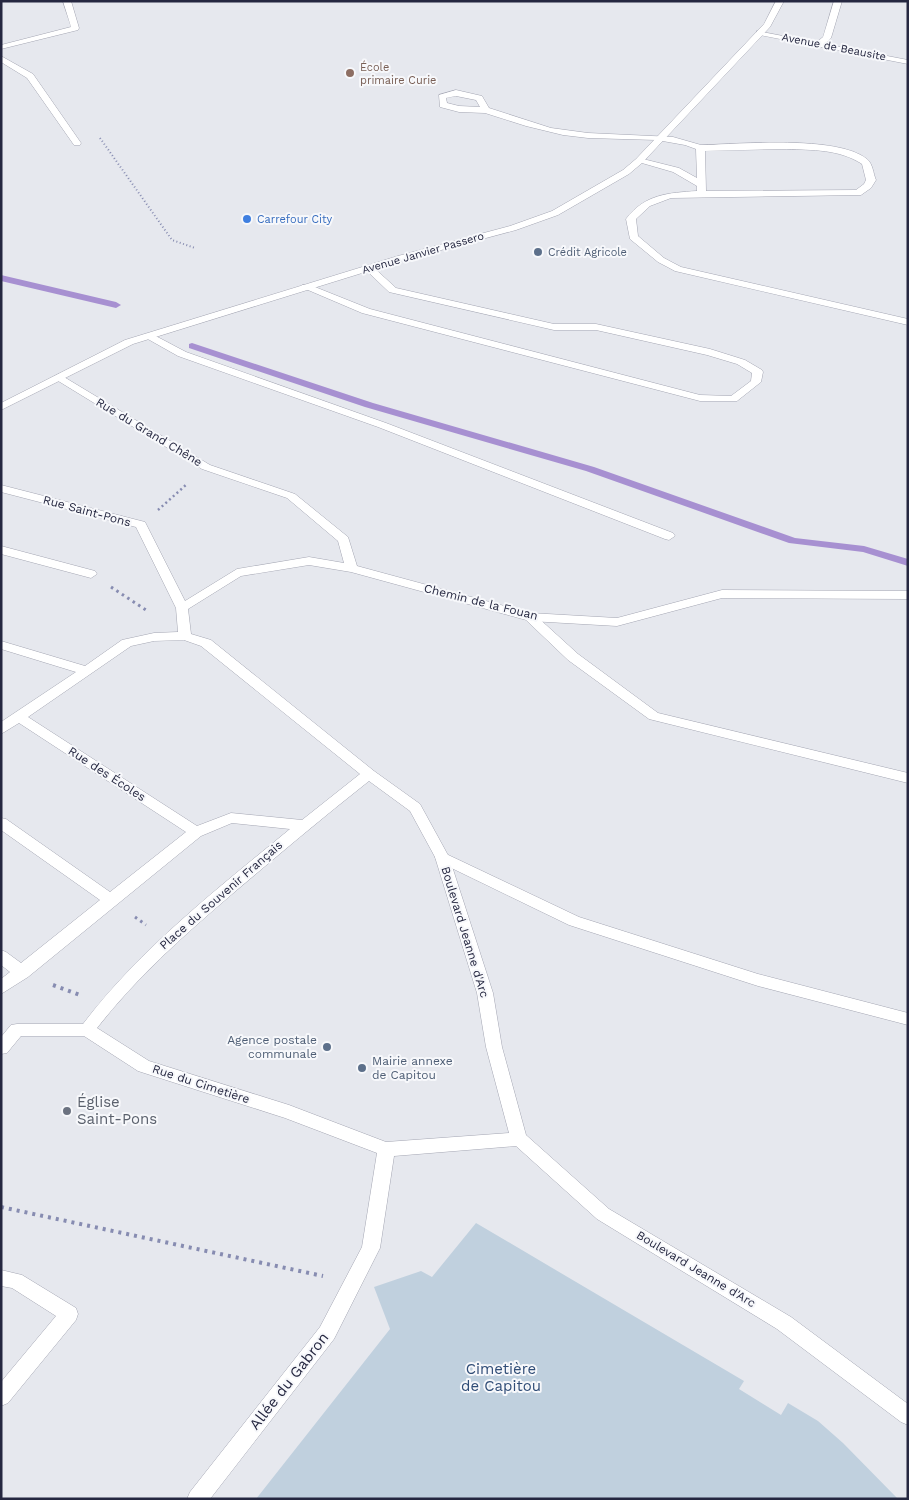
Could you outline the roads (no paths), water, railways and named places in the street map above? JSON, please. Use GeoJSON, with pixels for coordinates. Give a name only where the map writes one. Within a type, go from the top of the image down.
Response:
{"type":"FeatureCollection","features":[{"type":"Feature","properties":{"kind":"street"},"geometry":{"type":"LineString","coordinates":[[1,47],[75,28],[67,1]]}},
{"type":"Feature","properties":{"kind":"street","name":"Avenue Janvier Passero"},"geometry":{"type":"LineString","coordinates":[[1,407],[129,342],[369,268],[513,228],[555,213],[626,172],[639,161],[760,32],[776,11],[780,1]]}},
{"type":"Feature","properties":{"kind":"street"},"geometry":{"type":"LineString","coordinates":[[820,44],[826,38],[838,1]]}},
{"type":"Feature","properties":{"kind":"street","name":"Avenue de Beausite"},"geometry":{"type":"LineString","coordinates":[[760,32],[908,62]]}},
{"type":"Feature","properties":{"kind":"street"},"geometry":{"type":"LineString","coordinates":[[1,58],[30,76],[77,143]]}},
{"type":"Feature","properties":{"kind":"street"},"geometry":{"type":"LineString","coordinates":[[486,110],[537,128],[609,137],[660,139],[700,148],[812,147],[832,149],[855,155],[865,162],[871,180],[868,186],[858,193],[664,196],[651,199],[631,219],[633,237],[662,260],[678,269],[908,322]]}},
{"type":"Feature","properties":{"kind":"street"},"geometry":{"type":"LineString","coordinates":[[700,148],[702,194]]}},
{"type":"Feature","properties":{"kind":"street"},"geometry":{"type":"LineString","coordinates":[[639,161],[676,170],[702,184]]}},
{"type":"Feature","properties":{"kind":"street"},"geometry":{"type":"LineString","coordinates":[[306,287],[366,311],[700,398],[733,399],[756,382],[758,372],[741,362],[710,352],[596,327],[554,327],[393,290],[369,268]]}},
{"type":"Feature","properties":{"kind":"street"},"geometry":{"type":"LineString","coordinates":[[150,336],[182,354],[382,425],[670,536]]}},
{"type":"Feature","properties":{"kind":"street","name":"Rue du Grand Chêne"},"geometry":{"type":"LineString","coordinates":[[59,378],[206,467],[291,496],[344,540],[352,568]]}},
{"type":"Feature","properties":{"kind":"street","name":"Rue Saint-Pons"},"geometry":{"type":"LineString","coordinates":[[1,488],[141,525],[182,608]]}},
{"type":"Feature","properties":{"kind":"street"},"geometry":{"type":"LineString","coordinates":[[1,550],[91,574]]}},
{"type":"Feature","properties":{"kind":"street","name":"Chemin de la Fouan"},"geometry":{"type":"LineString","coordinates":[[182,608],[238,573],[309,561],[352,568],[530,616],[617,622],[722,594],[908,596]]}},
{"type":"Feature","properties":{"kind":"street"},"geometry":{"type":"LineString","coordinates":[[182,608],[185,636]]}},
{"type":"Feature","properties":{"kind":"street"},"geometry":{"type":"LineString","coordinates":[[530,616],[573,657],[654,716],[908,778]]}},
{"type":"Feature","properties":{"kind":"street","name":"Boulevard Jeanne d'Arc"},"geometry":{"type":"LineString","coordinates":[[1,729],[128,643],[154,637],[185,636],[206,643],[369,774],[415,808],[442,857],[485,993],[494,1047],[519,1139],[603,1214],[784,1323],[908,1416]]}},
{"type":"Feature","properties":{"kind":"street"},"geometry":{"type":"LineString","coordinates":[[1,646],[87,671]]}},
{"type":"Feature","properties":{"kind":"street","name":"Rue des Écoles"},"geometry":{"type":"LineString","coordinates":[[19,717],[196,832]]}},
{"type":"Feature","properties":{"kind":"street","name":"Place du Souvenir Français"},"geometry":{"type":"LineString","coordinates":[[87,1030],[105,1004],[168,940],[303,825],[369,774]]}},
{"type":"Feature","properties":{"kind":"street"},"geometry":{"type":"LineString","coordinates":[[1,988],[196,832],[231,818],[303,825]]}},
{"type":"Feature","properties":{"kind":"street"},"geometry":{"type":"LineString","coordinates":[[1,823],[112,901]]}},
{"type":"Feature","properties":{"kind":"street"},"geometry":{"type":"LineString","coordinates":[[442,857],[574,922],[758,980],[908,1019]]}},
{"type":"Feature","properties":{"kind":"street"},"geometry":{"type":"LineString","coordinates":[[1,956],[22,973]]}},
{"type":"Feature","properties":{"kind":"street"},"geometry":{"type":"LineString","coordinates":[[1,1048],[17,1030],[87,1030]]}},
{"type":"Feature","properties":{"kind":"street","name":"Rue du Cimetière"},"geometry":{"type":"LineString","coordinates":[[87,1030],[144,1066],[289,1112],[386,1149]]}},
{"type":"Feature","properties":{"kind":"street"},"geometry":{"type":"LineString","coordinates":[[386,1149],[519,1139]]}},
{"type":"Feature","properties":{"kind":"street","name":"Allée du Gabron"},"geometry":{"type":"LineString","coordinates":[[197,1499],[328,1333],[352,1282],[371,1248],[386,1149]]}},
{"type":"Feature","properties":{"kind":"street"},"geometry":{"type":"LineString","coordinates":[[1,1278],[16,1281],[69,1314],[1,1397]]}},
{"type":"Feature","properties":{"kind":"waterway"},"geometry":{"type":"LineString","coordinates":[[1,278],[116,305]]}},
{"type":"Feature","properties":{"kind":"waterway"},"geometry":{"type":"LineString","coordinates":[[192,346],[369,405],[590,469],[793,541],[864,549],[908,563]]}},
{"type":"Feature","properties":{"kind":"place","name":"École primaire Curie"},"geometry":{"type":"Point","coordinates":[350,73]}},
{"type":"Feature","properties":{"kind":"place","name":"Carrefour City"},"geometry":{"type":"Point","coordinates":[247,219]}},
{"type":"Feature","properties":{"kind":"place","name":"Crédit Agricole"},"geometry":{"type":"Point","coordinates":[538,252]}},
{"type":"Feature","properties":{"kind":"place","name":"Agence postale communale"},"geometry":{"type":"Point","coordinates":[327,1047]}},
{"type":"Feature","properties":{"kind":"place","name":"Mairie annexe de Capitou"},"geometry":{"type":"Point","coordinates":[362,1068]}},
{"type":"Feature","properties":{"kind":"place","name":"Église Saint-Pons"},"geometry":{"type":"Point","coordinates":[67,1111]}},
{"type":"Feature","properties":{"kind":"park label","name":"Cimetière de Capitou"},"geometry":{"type":"Point","coordinates":[501,1378]}}]}
